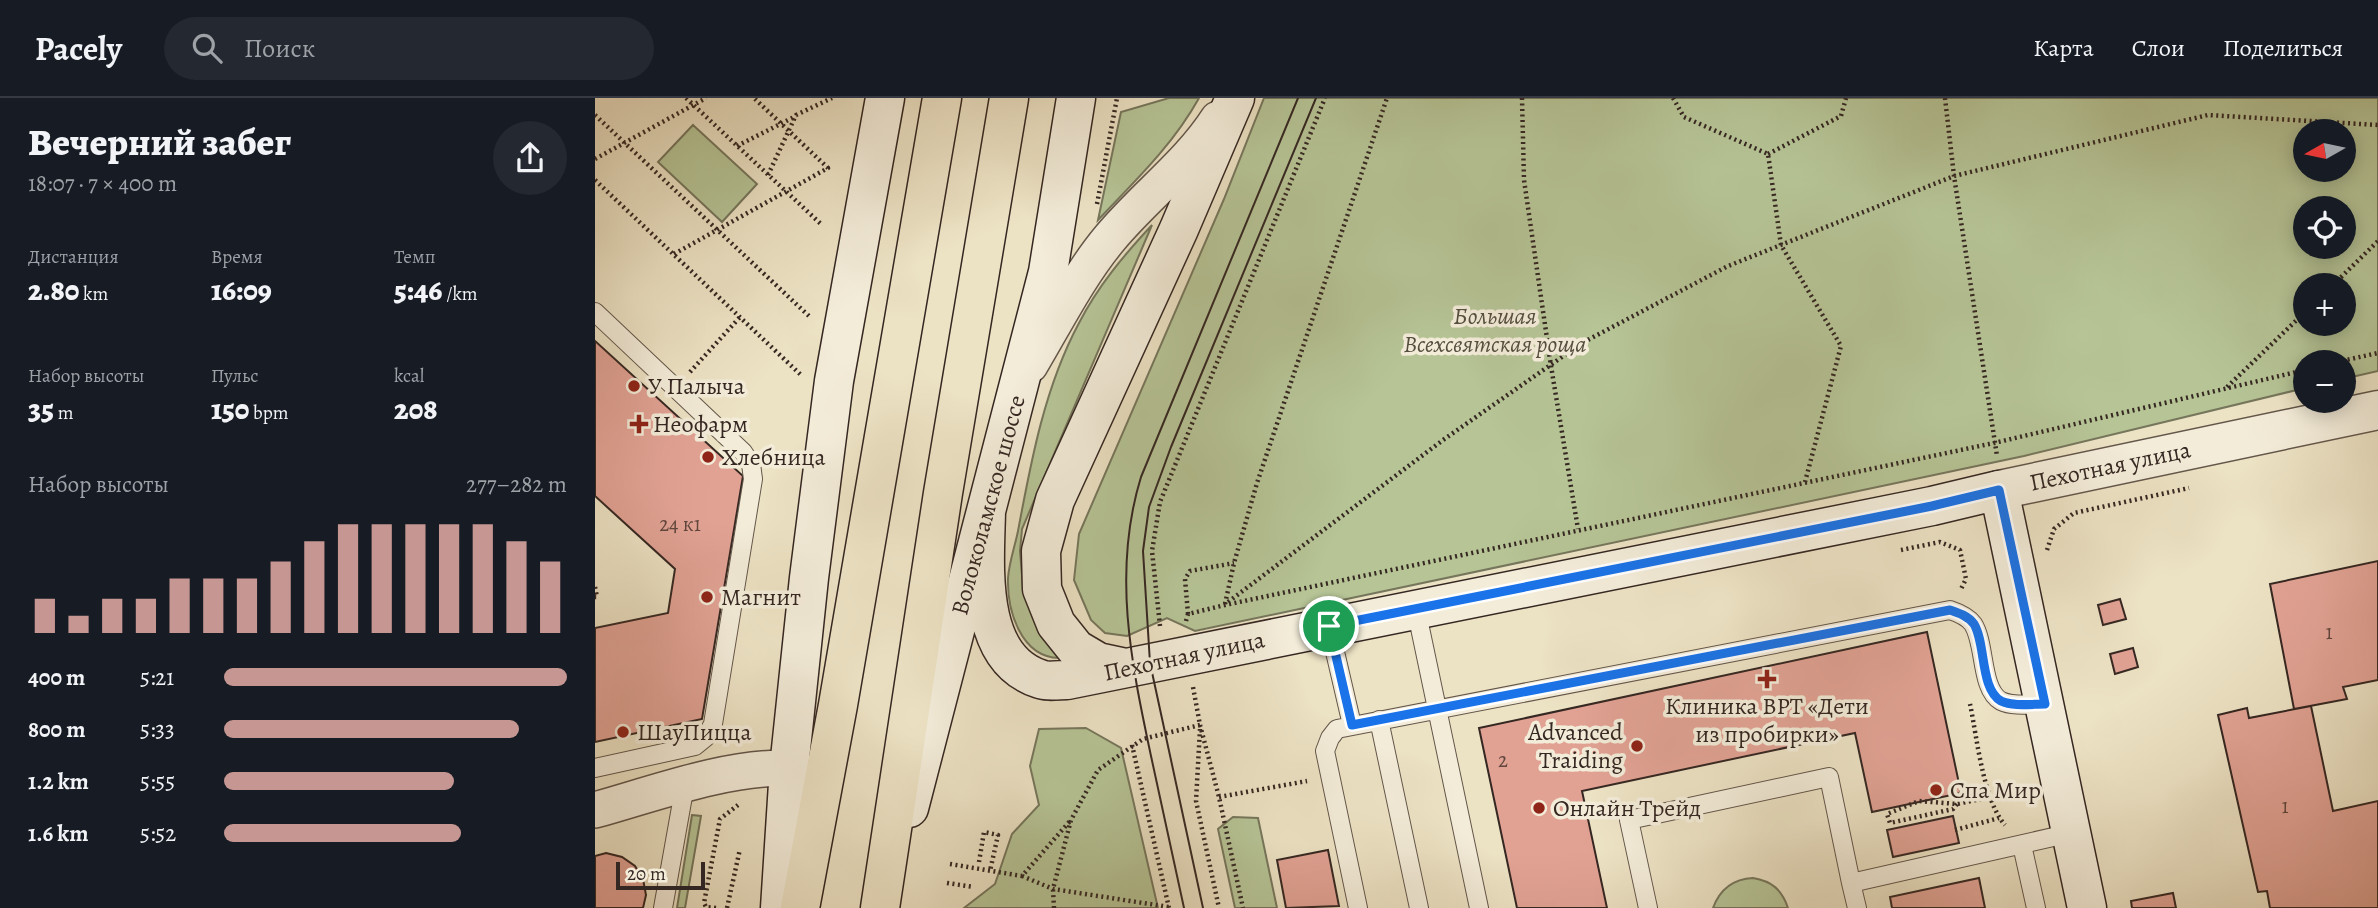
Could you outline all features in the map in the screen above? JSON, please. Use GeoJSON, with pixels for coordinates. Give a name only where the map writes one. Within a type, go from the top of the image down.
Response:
{"type":"FeatureCollection","features":[{"type":"Feature","properties":{"kind":"main road"},"geometry":{"type":"LineString","coordinates":[[780,908],[789,768],[809,578],[818,379],[857,98]]}},
{"type":"Feature","properties":{"kind":"main road"},"geometry":{"type":"LineString","coordinates":[[818,379],[885,98]]}},
{"type":"Feature","properties":{"kind":"main road"},"geometry":{"type":"LineString","coordinates":[[800,908],[838,705],[942,98]]}},
{"type":"Feature","properties":{"kind":"main road","name":"Волоколамское шоссе"},"geometry":{"type":"LineString","coordinates":[[882,908],[943,493],[1009,98]]}},
{"type":"Feature","properties":{"kind":"main road","name":"Волоколамское шоссе"},"geometry":{"type":"LineString","coordinates":[[882,908],[1048,272],[1076,98]]}},
{"type":"Feature","properties":{"kind":"main road"},"geometry":{"type":"LineString","coordinates":[[1126,668],[1098,662],[1076,649],[1056,624],[1042,589],[1041,551],[1055,500],[1179,229],[1233,98]]}},
{"type":"Feature","properties":{"kind":"main road","name":"Пехотная улица"},"geometry":{"type":"LineString","coordinates":[[986,511],[985,585],[992,626],[1004,651],[1020,669],[1041,680],[1067,680],[1932,506],[1998,473],[2378,410]]}},
{"type":"Feature","properties":{"kind":"main road"},"geometry":{"type":"LineString","coordinates":[[1998,473],[2087,908]]}},
{"type":"Feature","properties":{"kind":"street"},"geometry":{"type":"LineString","coordinates":[[1020,383],[1065,305],[1108,240],[1140,204],[1191,155],[1233,98]]}},
{"type":"Feature","properties":{"kind":"street"},"geometry":{"type":"LineString","coordinates":[[595,810],[759,768],[789,768]]}},
{"type":"Feature","properties":{"kind":"lane"},"geometry":{"type":"LineString","coordinates":[[595,312],[743,452],[753,471],[713,724],[706,737],[695,746],[595,768]]}},
{"type":"Feature","properties":{"kind":"lane"},"geometry":{"type":"LineString","coordinates":[[1416,609],[1479,908]]}},
{"type":"Feature","properties":{"kind":"lane"},"geometry":{"type":"LineString","coordinates":[[1358,908],[1325,751],[1330,738],[1338,729],[1950,610],[1963,615],[1973,624],[1991,692],[2001,701],[2013,704],[2045,704]]}},
{"type":"Feature","properties":{"kind":"lane"},"geometry":{"type":"LineString","coordinates":[[1329,626],[1352,725]]}},
{"type":"Feature","properties":{"kind":"lane"},"geometry":{"type":"LineString","coordinates":[[1379,720],[1419,908]]}},
{"type":"Feature","properties":{"kind":"lane"},"geometry":{"type":"LineString","coordinates":[[1648,908],[1629,820],[1829,778],[1857,908]]}},
{"type":"Feature","properties":{"kind":"lane"},"geometry":{"type":"LineString","coordinates":[[663,908],[685,785]]}},
{"type":"Feature","properties":{"kind":"lane"},"geometry":{"type":"LineString","coordinates":[[1851,883],[2071,833]]}},
{"type":"Feature","properties":{"kind":"lane"},"geometry":{"type":"LineString","coordinates":[[2022,845],[2036,908]]}},
{"type":"Feature","properties":{"kind":"path"},"geometry":{"type":"LineString","coordinates":[[686,98],[822,225]]}},
{"type":"Feature","properties":{"kind":"path"},"geometry":{"type":"LineString","coordinates":[[595,159],[706,98]]}},
{"type":"Feature","properties":{"kind":"path"},"geometry":{"type":"LineString","coordinates":[[674,254],[828,168],[754,98]]}},
{"type":"Feature","properties":{"kind":"path"},"geometry":{"type":"LineString","coordinates":[[737,146],[832,98]]}},
{"type":"Feature","properties":{"kind":"path"},"geometry":{"type":"LineString","coordinates":[[1095,216],[1117,98]]}},
{"type":"Feature","properties":{"kind":"path"},"geometry":{"type":"LineString","coordinates":[[1161,637],[1152,551],[1160,502],[1325,98]]}},
{"type":"Feature","properties":{"kind":"path"},"geometry":{"type":"LineString","coordinates":[[1225,605],[1257,483],[1387,98]]}},
{"type":"Feature","properties":{"kind":"path"},"geometry":{"type":"LineString","coordinates":[[1522,98],[1524,180],[1578,529]]}},
{"type":"Feature","properties":{"kind":"path"},"geometry":{"type":"LineString","coordinates":[[1672,98],[1684,117],[1768,154]]}},
{"type":"Feature","properties":{"kind":"path"},"geometry":{"type":"LineString","coordinates":[[1768,154],[1841,116],[1846,98]]}},
{"type":"Feature","properties":{"kind":"path"},"geometry":{"type":"LineString","coordinates":[[1945,98],[1998,473]]}},
{"type":"Feature","properties":{"kind":"path"},"geometry":{"type":"LineString","coordinates":[[595,115],[810,317]]}},
{"type":"Feature","properties":{"kind":"path"},"geometry":{"type":"LineString","coordinates":[[768,175],[796,115]]}},
{"type":"Feature","properties":{"kind":"path"},"geometry":{"type":"LineString","coordinates":[[1225,605],[1443,440],[1582,343],[1716,273],[1781,245],[1954,176],[2208,115],[2378,125]]}},
{"type":"Feature","properties":{"kind":"path"},"geometry":{"type":"LineString","coordinates":[[1768,154],[1781,245],[1841,346],[1805,482]]}},
{"type":"Feature","properties":{"kind":"path"},"geometry":{"type":"LineString","coordinates":[[595,180],[740,317],[818,379]]}},
{"type":"Feature","properties":{"kind":"path"},"geometry":{"type":"LineString","coordinates":[[2345,273],[2378,241]]}},
{"type":"Feature","properties":{"kind":"path"},"geometry":{"type":"LineString","coordinates":[[675,388],[740,317]]}},
{"type":"Feature","properties":{"kind":"path"},"geometry":{"type":"LineString","coordinates":[[2226,388],[2293,324]]}},
{"type":"Feature","properties":{"kind":"path"},"geometry":{"type":"LineString","coordinates":[[2356,358],[2378,353]]}},
{"type":"Feature","properties":{"kind":"path"},"geometry":{"type":"LineString","coordinates":[[1188,614],[1578,529],[1994,443],[2293,373]]}},
{"type":"Feature","properties":{"kind":"path"},"geometry":{"type":"LineString","coordinates":[[2050,563],[2047,550],[2054,529],[2074,513],[2193,487]]}},
{"type":"Feature","properties":{"kind":"path"},"geometry":{"type":"LineString","coordinates":[[1940,542],[1960,550]]}},
{"type":"Feature","properties":{"kind":"path"},"geometry":{"type":"LineString","coordinates":[[1185,624],[1188,614],[1185,579],[1191,571],[1234,563]]}},
{"type":"Feature","properties":{"kind":"path"},"geometry":{"type":"LineString","coordinates":[[595,587],[595,597]]}},
{"type":"Feature","properties":{"kind":"path"},"geometry":{"type":"LineString","coordinates":[[1193,690],[1243,908]]}},
{"type":"Feature","properties":{"kind":"path"},"geometry":{"type":"LineString","coordinates":[[1054,908],[1053,889],[1071,820],[1098,769],[1143,738],[1200,725]]}},
{"type":"Feature","properties":{"kind":"path"},"geometry":{"type":"LineString","coordinates":[[1200,725],[1196,801],[1219,908]]}},
{"type":"Feature","properties":{"kind":"path"},"geometry":{"type":"LineString","coordinates":[[950,864],[1022,876],[1053,889],[1169,908],[1132,744]]}},
{"type":"Feature","properties":{"kind":"path"},"geometry":{"type":"LineString","coordinates":[[1219,797],[1331,776]]}},
{"type":"Feature","properties":{"kind":"path"},"geometry":{"type":"LineString","coordinates":[[1957,804],[1953,809],[1890,823],[1887,814],[1919,802],[1957,804],[1990,797]]}},
{"type":"Feature","properties":{"kind":"path"},"geometry":{"type":"LineString","coordinates":[[716,908],[706,907],[704,904],[720,819],[747,798]]}},
{"type":"Feature","properties":{"kind":"path"},"geometry":{"type":"LineString","coordinates":[[1955,830],[1999,818]]}},
{"type":"Feature","properties":{"kind":"path"},"geometry":{"type":"LineString","coordinates":[[1022,876],[1071,820]]}},
{"type":"Feature","properties":{"kind":"path"},"geometry":{"type":"LineString","coordinates":[[979,862],[984,832],[998,835],[991,870]]}},
{"type":"Feature","properties":{"kind":"path"},"geometry":{"type":"LineString","coordinates":[[727,908],[740,849]]}},
{"type":"Feature","properties":{"kind":"path"},"geometry":{"type":"LineString","coordinates":[[947,883],[974,887]]}},
{"type":"Feature","properties":{"kind":"green space"},"geometry":{"type":"Polygon","coordinates":[[[1169,98],[1199,98],[1165,147],[1098,220],[1121,112],[1169,98]]]}},
{"type":"Feature","properties":{"kind":"green space","name":"Большая Всехсвятская роща"},"geometry":{"type":"Polygon","coordinates":[[[1264,98],[2378,98],[2378,371],[2356,376],[2356,350],[2293,350],[2293,391],[2024,456],[1195,631],[1167,618],[1127,636],[1105,633],[1091,620],[1074,580],[1079,534],[1224,199],[1264,98]]]}},
{"type":"Feature","properties":{"kind":"green space"},"geometry":{"type":"Polygon","coordinates":[[[693,125],[757,184],[722,222],[658,162],[693,125]]]}},
{"type":"Feature","properties":{"kind":"green space"},"geometry":{"type":"Polygon","coordinates":[[[1152,225],[1022,529],[1020,551],[1023,588],[1059,658],[1046,656],[1035,650],[1019,630],[1008,591],[1010,566],[1034,451],[1057,372],[1079,323],[1112,271],[1152,225]]]}},
{"type":"Feature","properties":{"kind":"green space"},"geometry":{"type":"Polygon","coordinates":[[[1086,728],[1121,748],[1158,908],[964,908],[995,884],[1012,834],[1039,805],[1030,766],[1039,729],[1086,728]]]}},
{"type":"Feature","properties":{"kind":"green space"},"geometry":{"type":"Polygon","coordinates":[[[692,815],[701,816],[685,908],[677,908],[692,815]]]}},
{"type":"Feature","properties":{"kind":"green space"},"geometry":{"type":"Polygon","coordinates":[[[1233,817],[1258,818],[1277,908],[1235,908],[1218,829],[1233,817]]]}},
{"type":"Feature","properties":{"kind":"green space"},"geometry":{"type":"Polygon","coordinates":[[[1753,878],[1766,881],[1775,887],[1788,908],[1713,908],[1719,895],[1728,886],[1739,880],[1753,878]]]}},
{"type":"Feature","properties":{"kind":"building"},"geometry":{"type":"Polygon","coordinates":[[[595,341],[743,476],[702,719],[595,742],[595,628],[668,613],[675,569],[595,496],[595,341]]]}},
{"type":"Feature","properties":{"kind":"building"},"geometry":{"type":"Polygon","coordinates":[[[2378,561],[2378,680],[2343,687],[2347,699],[2294,709],[2270,584],[2378,561]]]}},
{"type":"Feature","properties":{"kind":"building"},"geometry":{"type":"Polygon","coordinates":[[[2120,599],[2126,619],[2103,625],[2098,605],[2120,599]]]}},
{"type":"Feature","properties":{"kind":"building"},"geometry":{"type":"Polygon","coordinates":[[[1927,632],[1961,793],[1872,812],[1855,733],[1582,791],[1607,908],[1517,908],[1479,728],[1927,632]]]}},
{"type":"Feature","properties":{"kind":"building"},"geometry":{"type":"Polygon","coordinates":[[[2133,648],[2138,667],[2115,674],[2110,654],[2133,648]]]}},
{"type":"Feature","properties":{"kind":"building"},"geometry":{"type":"Polygon","coordinates":[[[2311,706],[2333,811],[2378,801],[2378,908],[2270,908],[2267,891],[2258,892],[2218,715],[2247,708],[2249,718],[2311,706]]]}},
{"type":"Feature","properties":{"kind":"building"},"geometry":{"type":"Polygon","coordinates":[[[1953,816],[1959,843],[1893,857],[1887,830],[1953,816]]]}},
{"type":"Feature","properties":{"kind":"building"},"geometry":{"type":"Polygon","coordinates":[[[1328,850],[1339,906],[1286,908],[1277,860],[1328,850]]]}},
{"type":"Feature","properties":{"kind":"building"},"geometry":{"type":"Polygon","coordinates":[[[606,853],[622,857],[635,866],[643,879],[646,895],[643,908],[595,908],[595,856],[606,853]]]}},
{"type":"Feature","properties":{"kind":"building"},"geometry":{"type":"Polygon","coordinates":[[[1979,878],[1985,908],[1892,908],[1890,897],[1979,878]]]}},
{"type":"Feature","properties":{"kind":"building"},"geometry":{"type":"Polygon","coordinates":[[[2173,893],[2176,908],[2132,908],[2131,901],[2173,893]]]}},
{"type":"Feature","properties":{"kind":"tram line"},"geometry":{"type":"LineString","coordinates":[[1184,908],[1131,651],[1126,582],[1132,512],[1141,477],[1298,98]]}},
{"type":"Feature","properties":{"kind":"tram line"},"geometry":{"type":"LineString","coordinates":[[1203,908],[1150,663],[1143,551],[1149,507],[1171,447],[1316,98]]}},
{"type":"Feature","properties":{"kind":"place","name":"У Палыча"},"geometry":{"type":"Point","coordinates":[634,386]}},
{"type":"Feature","properties":{"kind":"place","name":"Неофарм"},"geometry":{"type":"Point","coordinates":[639,424]}},
{"type":"Feature","properties":{"kind":"place","name":"Хлебница"},"geometry":{"type":"Point","coordinates":[708,457]}},
{"type":"Feature","properties":{"kind":"place","name":"Магнит"},"geometry":{"type":"Point","coordinates":[707,597]}},
{"type":"Feature","properties":{"kind":"place","name":"Клиника ВРТ «Дети из пробирки»"},"geometry":{"type":"Point","coordinates":[1767,679]}},
{"type":"Feature","properties":{"kind":"place","name":"ШауПицца"},"geometry":{"type":"Point","coordinates":[623,732]}},
{"type":"Feature","properties":{"kind":"place","name":"Advanced Traiding"},"geometry":{"type":"Point","coordinates":[1637,746]}},
{"type":"Feature","properties":{"kind":"place","name":"Спа Мир"},"geometry":{"type":"Point","coordinates":[1936,790]}},
{"type":"Feature","properties":{"kind":"place","name":"Онлайн Трейд"},"geometry":{"type":"Point","coordinates":[1539,808]}},
{"type":"Feature","properties":{"kind":"route"},"geometry":{"type":"LineString","coordinates":[[1999,490],[2045,704],[2013,704],[2001,701],[1991,692],[1973,624],[1963,615],[1950,610],[1352,725],[1329,626],[1932,506],[1999,490]]}}]}
